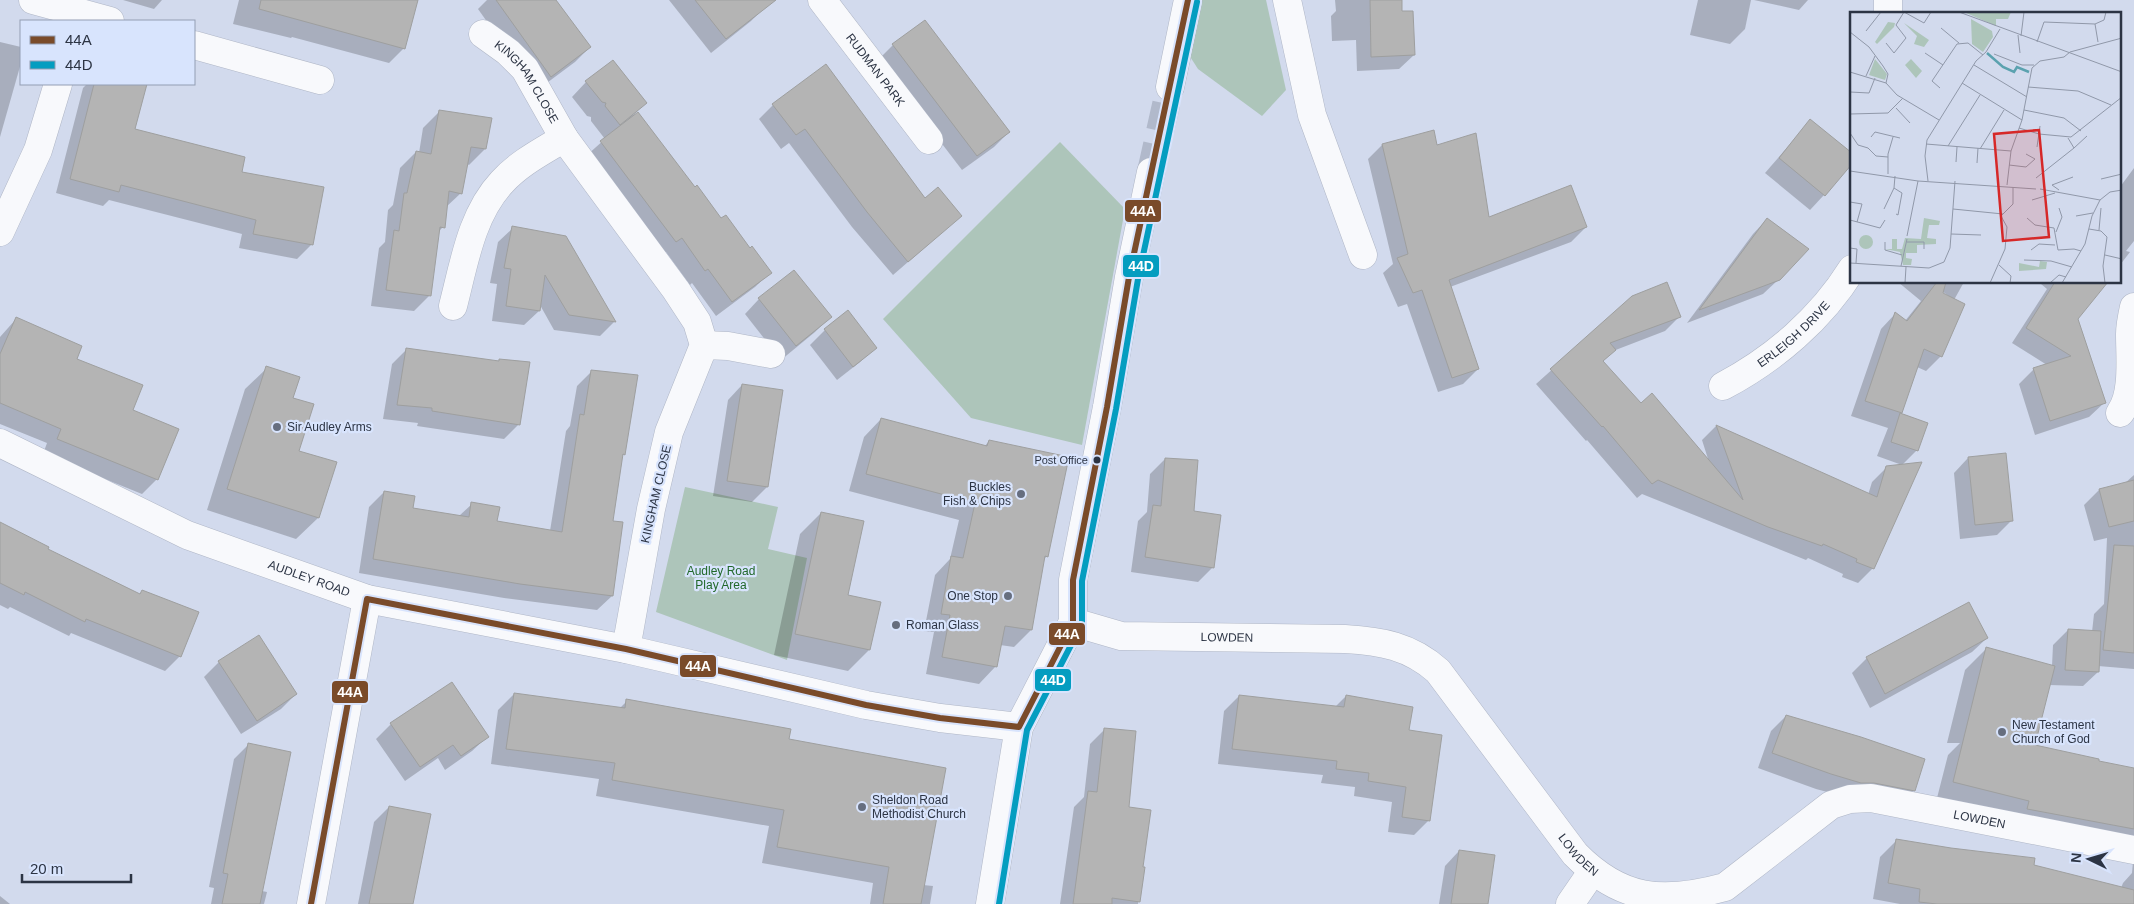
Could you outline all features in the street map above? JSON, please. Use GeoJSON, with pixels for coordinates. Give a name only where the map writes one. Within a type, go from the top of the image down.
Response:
{"type":"FeatureCollection","features":[{"type":"Feature","properties":{"kind":"street"},"geometry":{"type":"LineString","coordinates":[[33,0],[107,20]]}},
{"type":"Feature","properties":{"kind":"street"},"geometry":{"type":"LineString","coordinates":[[1170,87],[1188,0]]}},
{"type":"Feature","properties":{"kind":"street"},"geometry":{"type":"LineString","coordinates":[[1287,0],[1312,115],[1363,255]]}},
{"type":"Feature","properties":{"kind":"street","name":"RUDMAN PARK"},"geometry":{"type":"LineString","coordinates":[[823,1],[929,140]]}},
{"type":"Feature","properties":{"kind":"street","name":"KINGHAM CLOSE"},"geometry":{"type":"LineString","coordinates":[[483,34],[508,52],[526,69],[564,138],[676,290],[697,322],[704,345],[669,432],[651,509],[626,649]]}},
{"type":"Feature","properties":{"kind":"street"},"geometry":{"type":"LineString","coordinates":[[195,45],[320,80]]}},
{"type":"Feature","properties":{"kind":"street"},"geometry":{"type":"LineString","coordinates":[[0,232],[10,187],[38,150],[58,85]]}},
{"type":"Feature","properties":{"kind":"street","name":"KINGHAM CLOSE"},"geometry":{"type":"LineString","coordinates":[[453,306],[476,226],[487,202],[502,182],[521,166],[564,138]]}},
{"type":"Feature","properties":{"kind":"street"},"geometry":{"type":"LineString","coordinates":[[990,904],[1019,727],[1073,622],[1073,580],[1107,407],[1129,277],[1151,172]]}},
{"type":"Feature","properties":{"kind":"street","name":"ERLEIGH DRIVE"},"geometry":{"type":"LineString","coordinates":[[1723,386],[1765,360],[1796,334],[1836,294],[1850,272]]}},
{"type":"Feature","properties":{"kind":"street"},"geometry":{"type":"LineString","coordinates":[[2120,413],[2128,402],[2133,383],[2130,333],[2134,307]]}},
{"type":"Feature","properties":{"kind":"street"},"geometry":{"type":"LineString","coordinates":[[704,345],[728,346],[771,354]]}},
{"type":"Feature","properties":{"kind":"street","name":"AUDLEY ROAD"},"geometry":{"type":"LineString","coordinates":[[0,443],[187,535],[367,599],[626,649],[866,705],[940,718],[1019,727]]}},
{"type":"Feature","properties":{"kind":"street"},"geometry":{"type":"LineString","coordinates":[[311,904],[367,599]]}},
{"type":"Feature","properties":{"kind":"street","name":"LOWDEN"},"geometry":{"type":"LineString","coordinates":[[1073,622],[1121,636],[1344,639],[1380,643],[1413,652],[1438,671],[1565,842],[1592,872],[1621,891],[1640,898],[1677,900],[1711,893],[1725,887],[1831,805],[1863,798],[2134,850]]}},
{"type":"Feature","properties":{"kind":"street"},"geometry":{"type":"LineString","coordinates":[[1570,904],[1592,872]]}},
{"type":"Feature","properties":{"kind":"green space"},"geometry":{"type":"Polygon","coordinates":[[[1200,0],[1266,0],[1286,90],[1262,116],[1198,69],[1189,55],[1200,0]]]}},
{"type":"Feature","properties":{"kind":"green space"},"geometry":{"type":"Polygon","coordinates":[[[1060,142],[1125,209],[1082,445],[971,418],[883,319],[1060,142]]]}},
{"type":"Feature","properties":{"kind":"green space","name":"Audley Road Play Area"},"geometry":{"type":"Polygon","coordinates":[[[685,487],[778,507],[768,549],[807,558],[787,660],[656,612],[685,487]]]}},
{"type":"Feature","properties":{"kind":"building"},"geometry":{"type":"Polygon","coordinates":[[[261,0],[418,0],[405,49],[259,9],[261,0]]]}},
{"type":"Feature","properties":{"kind":"building"},"geometry":{"type":"Polygon","coordinates":[[[496,0],[556,0],[591,47],[551,77],[496,0]]]}},
{"type":"Feature","properties":{"kind":"building"},"geometry":{"type":"Polygon","coordinates":[[[695,0],[776,0],[726,39],[695,0]]]}},
{"type":"Feature","properties":{"kind":"building"},"geometry":{"type":"Polygon","coordinates":[[[1370,0],[1402,0],[1402,11],[1413,11],[1415,55],[1371,57],[1370,0]]]}},
{"type":"Feature","properties":{"kind":"building"},"geometry":{"type":"Polygon","coordinates":[[[925,20],[1010,132],[977,156],[892,44],[925,20]]]}},
{"type":"Feature","properties":{"kind":"building"},"geometry":{"type":"Polygon","coordinates":[[[613,60],[647,103],[620,125],[605,106],[606,103],[602,102],[585,81],[613,60]]]}},
{"type":"Feature","properties":{"kind":"building"},"geometry":{"type":"Polygon","coordinates":[[[826,64],[925,198],[938,187],[962,216],[908,262],[867,212],[805,129],[796,135],[772,104],[826,64]]]}},
{"type":"Feature","properties":{"kind":"building"},"geometry":{"type":"Polygon","coordinates":[[[94,85],[147,85],[135,129],[245,157],[242,172],[324,187],[313,245],[253,234],[256,220],[121,185],[119,192],[70,179],[94,85]]]}},
{"type":"Feature","properties":{"kind":"building"},"geometry":{"type":"Polygon","coordinates":[[[439,110],[492,118],[486,149],[471,147],[462,194],[449,191],[445,228],[440,227],[431,296],[386,290],[394,230],[399,231],[404,193],[407,193],[416,151],[431,154],[439,110]]]}},
{"type":"Feature","properties":{"kind":"building"},"geometry":{"type":"Polygon","coordinates":[[[638,112],[695,187],[697,185],[721,218],[726,215],[750,248],[752,246],[772,273],[732,302],[708,269],[705,271],[682,238],[676,242],[600,141],[638,112]]]}},
{"type":"Feature","properties":{"kind":"building"},"geometry":{"type":"Polygon","coordinates":[[[1810,119],[1850,151],[1850,166],[1825,196],[1779,158],[1810,119]]]}},
{"type":"Feature","properties":{"kind":"building"},"geometry":{"type":"Polygon","coordinates":[[[1434,130],[1437,145],[1476,133],[1489,217],[1571,185],[1587,227],[1449,280],[1479,369],[1452,378],[1422,290],[1413,293],[1397,258],[1408,254],[1382,144],[1434,130]]]}},
{"type":"Feature","properties":{"kind":"building"},"geometry":{"type":"Polygon","coordinates":[[[1767,218],[1809,249],[1780,280],[1699,310],[1767,218]]]}},
{"type":"Feature","properties":{"kind":"building"},"geometry":{"type":"Polygon","coordinates":[[[512,226],[566,236],[616,322],[569,315],[545,275],[540,311],[506,306],[511,269],[504,268],[512,226]]]}},
{"type":"Feature","properties":{"kind":"building"},"geometry":{"type":"Polygon","coordinates":[[[794,270],[832,317],[796,346],[758,298],[794,270]]]}},
{"type":"Feature","properties":{"kind":"building"},"geometry":{"type":"Polygon","coordinates":[[[1667,282],[1681,317],[1610,343],[1616,350],[1603,361],[1641,403],[1652,393],[1743,500],[1716,425],[1877,497],[1886,466],[1922,462],[1874,569],[1856,562],[1857,559],[1823,544],[1822,546],[1768,527],[1658,480],[1652,484],[1603,426],[1550,369],[1632,296],[1667,282]]]}},
{"type":"Feature","properties":{"kind":"building"},"geometry":{"type":"Polygon","coordinates":[[[1935,284],[1945,284],[1943,293],[1965,304],[1942,357],[1924,349],[1902,413],[1865,401],[1895,312],[1907,321],[1935,284]]]}},
{"type":"Feature","properties":{"kind":"building"},"geometry":{"type":"Polygon","coordinates":[[[2054,284],[2106,284],[2078,319],[2106,403],[2050,421],[2033,368],[2071,356],[2026,328],[2054,284]]]}},
{"type":"Feature","properties":{"kind":"building"},"geometry":{"type":"Polygon","coordinates":[[[848,310],[877,348],[853,367],[824,329],[848,310]]]}},
{"type":"Feature","properties":{"kind":"building"},"geometry":{"type":"Polygon","coordinates":[[[16,317],[82,346],[77,359],[143,385],[133,410],[179,429],[158,480],[57,439],[61,429],[0,403],[0,354],[16,317]]]}},
{"type":"Feature","properties":{"kind":"building"},"geometry":{"type":"Polygon","coordinates":[[[406,348],[499,361],[499,359],[530,362],[520,425],[432,411],[432,408],[397,405],[406,348]]]}},
{"type":"Feature","properties":{"kind":"building","name":"Sir Audley Arms"},"geometry":{"type":"Polygon","coordinates":[[[266,366],[300,377],[293,398],[314,404],[299,451],[337,462],[319,518],[227,489],[266,366]]]}},
{"type":"Feature","properties":{"kind":"building"},"geometry":{"type":"Polygon","coordinates":[[[591,370],[638,375],[613,521],[623,522],[613,596],[520,584],[373,559],[384,491],[415,496],[413,508],[469,517],[471,502],[500,507],[497,521],[562,532],[580,414],[584,415],[591,370]]]}},
{"type":"Feature","properties":{"kind":"building"},"geometry":{"type":"Polygon","coordinates":[[[742,384],[783,390],[768,487],[727,481],[742,384]]]}},
{"type":"Feature","properties":{"kind":"building"},"geometry":{"type":"Polygon","coordinates":[[[1900,413],[1928,423],[1918,451],[1891,442],[1900,413]]]}},
{"type":"Feature","properties":{"kind":"building"},"geometry":{"type":"Polygon","coordinates":[[[881,418],[987,446],[989,440],[1069,457],[1048,557],[1045,556],[1032,630],[1005,626],[997,667],[942,657],[950,615],[941,614],[951,556],[963,558],[975,503],[866,474],[881,418]]]}},
{"type":"Feature","properties":{"kind":"building"},"geometry":{"type":"Polygon","coordinates":[[[2006,453],[2013,521],[1975,525],[1968,457],[2006,453]]]}},
{"type":"Feature","properties":{"kind":"building"},"geometry":{"type":"Polygon","coordinates":[[[1165,458],[1198,460],[1194,511],[1221,515],[1214,568],[1145,557],[1153,505],[1161,506],[1165,458]]]}},
{"type":"Feature","properties":{"kind":"building"},"geometry":{"type":"Polygon","coordinates":[[[2134,480],[2134,521],[2109,527],[2099,489],[2134,480]]]}},
{"type":"Feature","properties":{"kind":"building"},"geometry":{"type":"Polygon","coordinates":[[[821,512],[864,521],[848,595],[881,602],[870,650],[795,634],[821,512]]]}},
{"type":"Feature","properties":{"kind":"building"},"geometry":{"type":"Polygon","coordinates":[[[0,522],[49,547],[48,549],[140,594],[142,590],[199,612],[181,657],[86,619],[85,622],[25,592],[24,595],[0,583],[0,522]]]}},
{"type":"Feature","properties":{"kind":"building"},"geometry":{"type":"Polygon","coordinates":[[[2114,545],[2134,546],[2134,653],[2103,650],[2114,545]]]}},
{"type":"Feature","properties":{"kind":"building"},"geometry":{"type":"Polygon","coordinates":[[[1969,602],[1988,638],[1885,694],[1866,657],[1969,602]]]}},
{"type":"Feature","properties":{"kind":"building"},"geometry":{"type":"Polygon","coordinates":[[[2068,629],[2101,631],[2099,672],[2065,670],[2068,629]]]}},
{"type":"Feature","properties":{"kind":"building"},"geometry":{"type":"Polygon","coordinates":[[[259,635],[297,694],[257,721],[218,661],[259,635]]]}},
{"type":"Feature","properties":{"kind":"building"},"geometry":{"type":"Polygon","coordinates":[[[1986,647],[2055,666],[2035,745],[2134,768],[2134,829],[2027,809],[2029,801],[1953,782],[1986,647]]]}},
{"type":"Feature","properties":{"kind":"building"},"geometry":{"type":"Polygon","coordinates":[[[452,682],[489,737],[461,756],[453,745],[420,767],[390,723],[452,682]]]}},
{"type":"Feature","properties":{"kind":"building"},"geometry":{"type":"Polygon","coordinates":[[[514,693],[625,708],[626,699],[791,729],[789,739],[946,768],[921,904],[883,904],[889,867],[777,847],[784,810],[612,780],[615,763],[506,749],[514,693]]]}},
{"type":"Feature","properties":{"kind":"building"},"geometry":{"type":"Polygon","coordinates":[[[1239,695],[1344,707],[1346,695],[1413,707],[1409,730],[1442,735],[1430,821],[1402,817],[1406,787],[1368,781],[1369,773],[1336,769],[1337,761],[1232,749],[1239,695]]]}},
{"type":"Feature","properties":{"kind":"building"},"geometry":{"type":"Polygon","coordinates":[[[1786,715],[1861,737],[1925,759],[1915,791],[1874,783],[1861,783],[1772,753],[1786,715]]]}},
{"type":"Feature","properties":{"kind":"building"},"geometry":{"type":"Polygon","coordinates":[[[1104,728],[1136,731],[1129,807],[1151,810],[1140,902],[1112,898],[1112,904],[1073,904],[1088,791],[1097,792],[1104,728]]]}},
{"type":"Feature","properties":{"kind":"building"},"geometry":{"type":"Polygon","coordinates":[[[248,743],[291,752],[260,904],[222,904],[228,874],[223,873],[248,743]]]}},
{"type":"Feature","properties":{"kind":"building"},"geometry":{"type":"Polygon","coordinates":[[[389,806],[431,814],[413,904],[369,904],[389,806]]]}},
{"type":"Feature","properties":{"kind":"building"},"geometry":{"type":"Polygon","coordinates":[[[1896,839],[2035,858],[2034,865],[2134,890],[2134,904],[1937,904],[1919,902],[1920,889],[1888,883],[1896,839]]]}},
{"type":"Feature","properties":{"kind":"building"},"geometry":{"type":"Polygon","coordinates":[[[1459,850],[1495,855],[1488,904],[1451,904],[1459,850]]]}},
{"type":"Feature","properties":{"kind":"tunnel"},"geometry":{"type":"LineString","coordinates":[[1151,172],[1170,87]]}},
{"type":"Feature","properties":{"kind":"transit line","name":"44A"},"geometry":{"type":"LineString","coordinates":[[311,904],[367,599],[626,649],[866,705],[940,718],[1019,727],[1073,622],[1073,580],[1107,407],[1129,277],[1188,0]]}},
{"type":"Feature","properties":{"kind":"transit line","name":"44D"},"geometry":{"type":"LineString","coordinates":[[999,904],[1027,730],[1082,624],[1082,581],[1116,409],[1138,279],[1197,2]]}},
{"type":"Feature","properties":{"kind":"place","name":"Sir Audley Arms"},"geometry":{"type":"Point","coordinates":[277,427]}},
{"type":"Feature","properties":{"kind":"place","name":"Post Office"},"geometry":{"type":"Point","coordinates":[1097,460]}},
{"type":"Feature","properties":{"kind":"place","name":"Buckles Fish & Chips"},"geometry":{"type":"Point","coordinates":[1021,494]}},
{"type":"Feature","properties":{"kind":"place","name":"One Stop"},"geometry":{"type":"Point","coordinates":[1008,596]}},
{"type":"Feature","properties":{"kind":"place","name":"Roman Glass"},"geometry":{"type":"Point","coordinates":[896,625]}},
{"type":"Feature","properties":{"kind":"place","name":"New Testament Church of God"},"geometry":{"type":"Point","coordinates":[2002,732]}},
{"type":"Feature","properties":{"kind":"place","name":"Sheldon Road Methodist Church"},"geometry":{"type":"Point","coordinates":[862,807]}}]}
